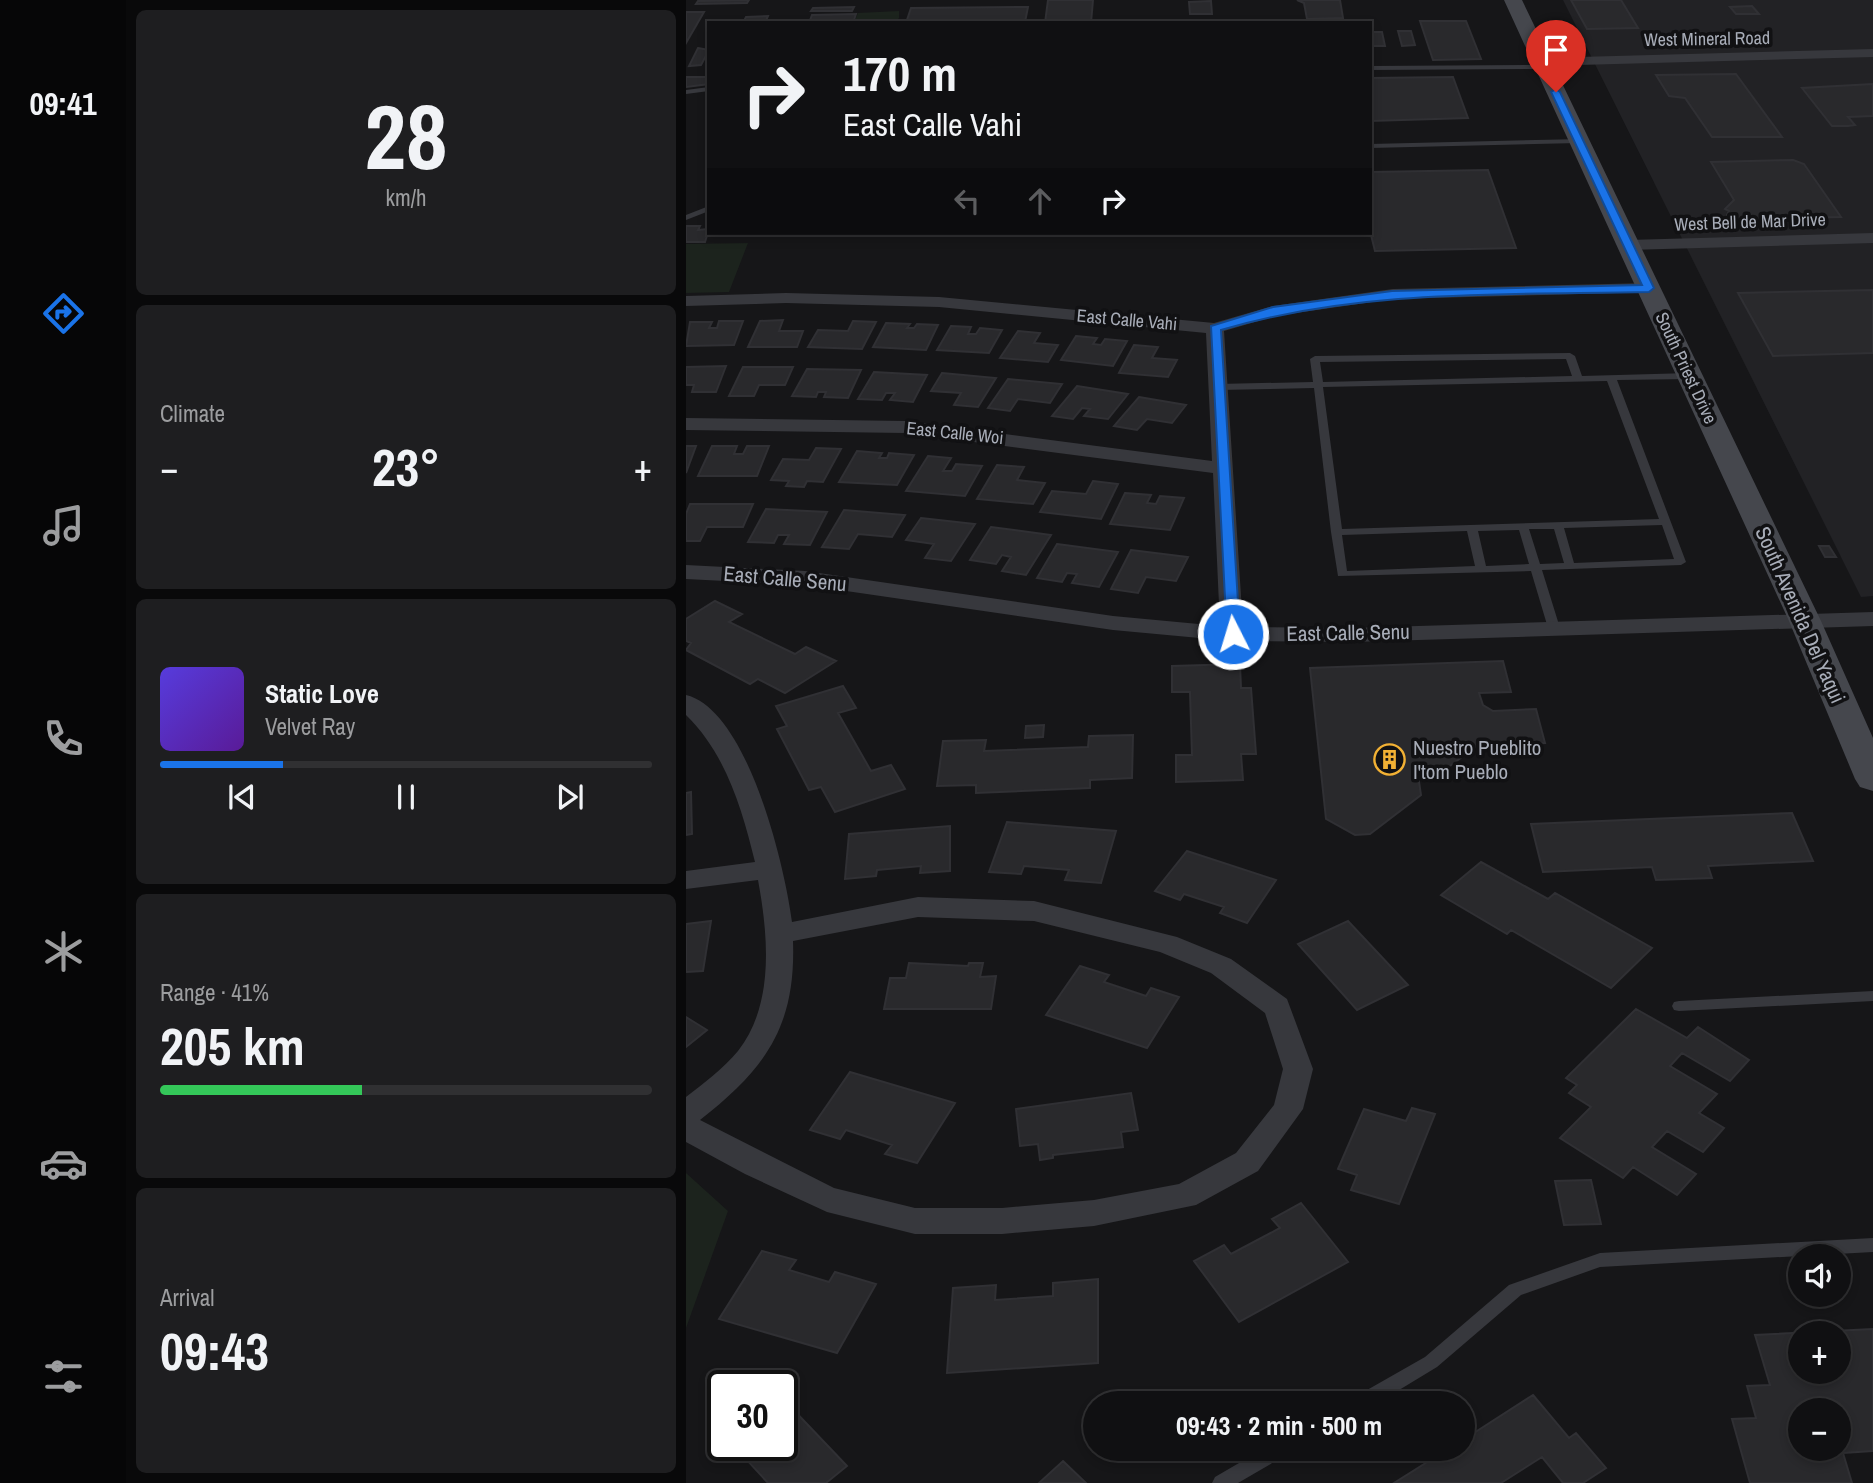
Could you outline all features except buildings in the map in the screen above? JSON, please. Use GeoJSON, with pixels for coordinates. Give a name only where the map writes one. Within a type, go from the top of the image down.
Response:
{"type":"FeatureCollection","features":[{"type":"Feature","properties":{"kind":"street"},"geometry":{"type":"LineString","coordinates":[[1513,0],[1629,245]]}},
{"type":"Feature","properties":{"kind":"street","name":"West Mineral Road"},"geometry":{"type":"LineString","coordinates":[[1543,64],[1873,53]]}},
{"type":"Feature","properties":{"kind":"street","name":"West Bell de Mar Drive"},"geometry":{"type":"LineString","coordinates":[[1629,245],[1873,238]]}},
{"type":"Feature","properties":{"kind":"street","name":"South Priest Drive"},"geometry":{"type":"LineString","coordinates":[[1629,245],[1726,453]]}},
{"type":"Feature","properties":{"kind":"street","name":"East Calle Vahi"},"geometry":{"type":"LineString","coordinates":[[686,301],[786,298],[940,302],[1215,328],[1273,311],[1392,294],[1649,288]]}},
{"type":"Feature","properties":{"kind":"street"},"geometry":{"type":"LineString","coordinates":[[1215,328],[1233,634]]}},
{"type":"Feature","properties":{"kind":"street","name":"East Calle Woi"},"geometry":{"type":"LineString","coordinates":[[686,424],[905,427],[1042,443],[1199,467],[1223,467]]}},
{"type":"Feature","properties":{"kind":"street","name":"South Avenida Del Yaqui"},"geometry":{"type":"LineString","coordinates":[[1726,453],[1805,621],[1873,779]]}},
{"type":"Feature","properties":{"kind":"street","name":"East Calle Senu"},"geometry":{"type":"LineString","coordinates":[[686,572],[806,578],[1113,623],[1233,634],[1352,635],[1873,619]]}},
{"type":"Feature","properties":{"kind":"street"},"geometry":{"type":"LineString","coordinates":[[686,702],[712,726],[730,755],[764,839],[771,869],[779,934],[780,970],[762,1035],[737,1072],[686,1114]]}},
{"type":"Feature","properties":{"kind":"street"},"geometry":{"type":"LineString","coordinates":[[686,880],[771,869]]}},
{"type":"Feature","properties":{"kind":"street"},"geometry":{"type":"LineString","coordinates":[[686,1127],[827,1199],[915,1221],[1002,1221],[1094,1213],[1185,1196],[1247,1162],[1288,1109],[1298,1069],[1277,1007],[1221,966],[1167,944],[1034,911],[918,907],[779,934]]}},
{"type":"Feature","properties":{"kind":"lane"},"geometry":{"type":"LineString","coordinates":[[1372,68],[1543,64]]}},
{"type":"Feature","properties":{"kind":"lane"},"geometry":{"type":"LineString","coordinates":[[686,92],[707,89]]}},
{"type":"Feature","properties":{"kind":"lane"},"geometry":{"type":"LineString","coordinates":[[1372,146],[1579,141]]}},
{"type":"Feature","properties":{"kind":"lane"},"geometry":{"type":"LineString","coordinates":[[686,218],[707,209]]}},
{"type":"Feature","properties":{"kind":"lane"},"geometry":{"type":"LineString","coordinates":[[1578,379],[1570,356],[1315,359],[1316,384],[1342,574],[1681,562],[1612,378]]}},
{"type":"Feature","properties":{"kind":"lane"},"geometry":{"type":"LineString","coordinates":[[1218,387],[1690,376]]}},
{"type":"Feature","properties":{"kind":"lane"},"geometry":{"type":"LineString","coordinates":[[1336,532],[1666,522]]}},
{"type":"Feature","properties":{"kind":"lane"},"geometry":{"type":"LineString","coordinates":[[1558,525],[1570,566]]}},
{"type":"Feature","properties":{"kind":"lane"},"geometry":{"type":"LineString","coordinates":[[1523,526],[1554,628]]}},
{"type":"Feature","properties":{"kind":"lane"},"geometry":{"type":"LineString","coordinates":[[1472,528],[1481,569]]}},
{"type":"Feature","properties":{"kind":"lane"},"geometry":{"type":"LineString","coordinates":[[1679,1006],[1873,996]]}},
{"type":"Feature","properties":{"kind":"lane"},"geometry":{"type":"LineString","coordinates":[[1381,1391],[1431,1362],[1515,1290],[1600,1260],[1873,1245]]}},
{"type":"Feature","properties":{"kind":"lane"},"geometry":{"type":"LineString","coordinates":[[1221,1483],[1259,1461]]}},
{"type":"Feature","properties":{"kind":"shaded area"},"geometry":{"type":"Polygon","coordinates":[[[1563,0],[1873,0],[1873,596],[1861,597],[1563,0]]]}},
{"type":"Feature","properties":{"kind":"shaded area"},"geometry":{"type":"Polygon","coordinates":[[[899,11],[899,18],[896,21],[855,21],[858,13],[899,11]]]}},
{"type":"Feature","properties":{"kind":"shaded area"},"geometry":{"type":"Polygon","coordinates":[[[748,243],[729,292],[686,293],[686,244],[748,243]]]}},
{"type":"Feature","properties":{"kind":"shaded area"},"geometry":{"type":"Polygon","coordinates":[[[686,1173],[728,1211],[686,1328],[686,1173]]]}},
{"type":"Feature","properties":{"kind":"place","name":"Nuestro Pueblito I'tom Pueblo"},"geometry":{"type":"Point","coordinates":[1390,760]}},
{"type":"Feature","properties":{"kind":"route"},"geometry":{"type":"LineString","coordinates":[[1233,634],[1215,328],[1273,311],[1392,294],[1649,288],[1556,92]]}}]}
